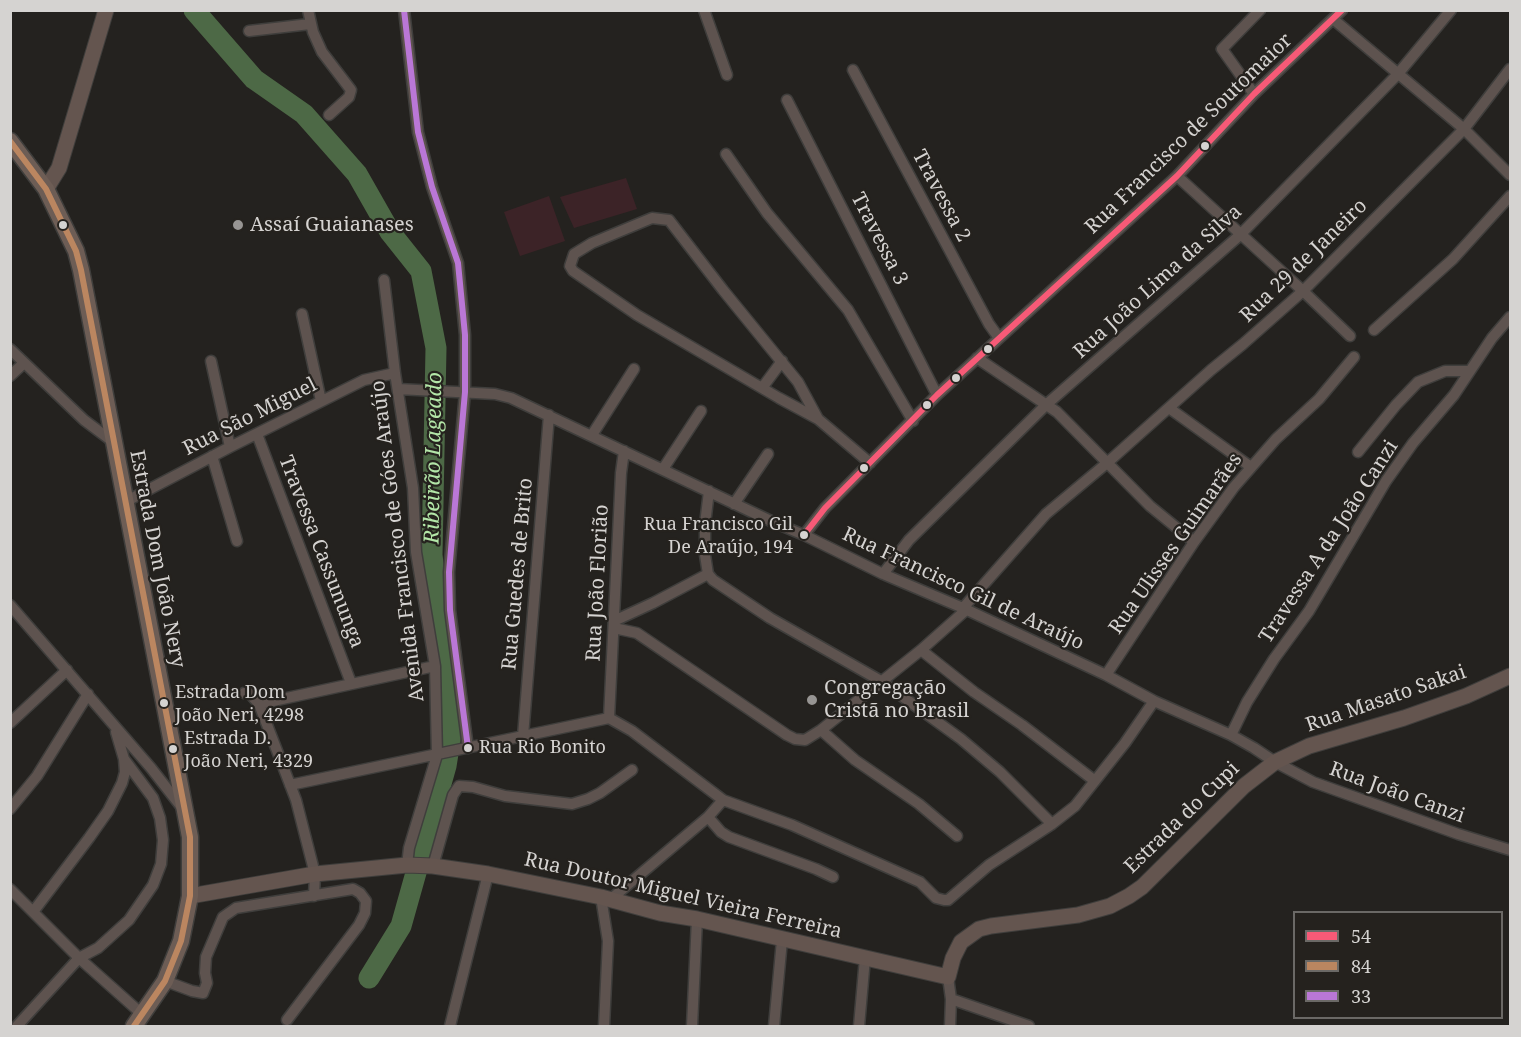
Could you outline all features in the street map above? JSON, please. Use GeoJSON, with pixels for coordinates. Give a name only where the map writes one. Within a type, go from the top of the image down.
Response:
{"type":"FeatureCollection","features":[{"type":"Feature","properties":{"kind":"main road","name":"Estrada Dom João Nery"},"geometry":{"type":"LineString","coordinates":[[10,141],[46,189],[76,251],[81,270],[112,441],[187,814],[190,896],[181,941],[165,981],[139,1021]]}},
{"type":"Feature","properties":{"kind":"street"},"geometry":{"type":"LineString","coordinates":[[46,189],[59,168],[106,10]]}},
{"type":"Feature","properties":{"kind":"street"},"geometry":{"type":"LineString","coordinates":[[308,10],[310,24],[322,52],[351,90],[349,98],[329,115]]}},
{"type":"Feature","properties":{"kind":"street"},"geometry":{"type":"LineString","coordinates":[[404,10],[415,111],[423,155],[458,262],[465,335],[465,392],[449,572],[465,749]]}},
{"type":"Feature","properties":{"kind":"street"},"geometry":{"type":"LineString","coordinates":[[704,10],[727,75]]}},
{"type":"Feature","properties":{"kind":"street"},"geometry":{"type":"LineString","coordinates":[[1254,94],[1222,49],[1260,10]]}},
{"type":"Feature","properties":{"kind":"street","name":"Rua Francisco de Soutomaior"},"geometry":{"type":"LineString","coordinates":[[804,535],[825,508],[937,395],[1176,176],[1254,94],[1342,10]]}},
{"type":"Feature","properties":{"kind":"street","name":"Rua João Lima da Silva"},"geometry":{"type":"LineString","coordinates":[[883,574],[909,540],[1047,404],[1240,235],[1397,75],[1451,10]]}},
{"type":"Feature","properties":{"kind":"street"},"geometry":{"type":"LineString","coordinates":[[1333,19],[1464,129],[1510,175]]}},
{"type":"Feature","properties":{"kind":"street"},"geometry":{"type":"LineString","coordinates":[[249,31],[310,24]]}},
{"type":"Feature","properties":{"kind":"street","name":"Rua 29 de Janeiro"},"geometry":{"type":"LineString","coordinates":[[821,730],[921,650],[964,609],[1046,514],[1303,291],[1464,129],[1510,69]]}},
{"type":"Feature","properties":{"kind":"street","name":"Travessa 2"},"geometry":{"type":"LineString","coordinates":[[853,70],[989,324],[999,338]]}},
{"type":"Feature","properties":{"kind":"street","name":"Travessa 3"},"geometry":{"type":"LineString","coordinates":[[787,100],[937,395]]}},
{"type":"Feature","properties":{"kind":"street"},"geometry":{"type":"LineString","coordinates":[[726,154],[767,213],[848,310],[913,420]]}},
{"type":"Feature","properties":{"kind":"street"},"geometry":{"type":"LineString","coordinates":[[1176,176],[1350,336]]}},
{"type":"Feature","properties":{"kind":"street"},"geometry":{"type":"LineString","coordinates":[[1374,330],[1453,259],[1510,196]]}},
{"type":"Feature","properties":{"kind":"street"},"geometry":{"type":"LineString","coordinates":[[818,419],[804,392],[782,361],[669,220],[660,217],[652,218],[592,243],[574,254],[570,260],[573,271],[637,315],[818,419],[870,463]]}},
{"type":"Feature","properties":{"kind":"street","name":"Avenida Francisco de Góes Araújo"},"geometry":{"type":"LineString","coordinates":[[384,280],[395,373],[413,488],[416,552],[435,666],[441,754],[410,848],[407,865]]}},
{"type":"Feature","properties":{"kind":"street"},"geometry":{"type":"LineString","coordinates":[[302,314],[321,401]]}},
{"type":"Feature","properties":{"kind":"street","name":"Travessa A da João Canzi"},"geometry":{"type":"LineString","coordinates":[[1231,735],[1247,702],[1274,659],[1309,611],[1386,481],[1413,443],[1454,395],[1492,338],[1510,317]]}},
{"type":"Feature","properties":{"kind":"street"},"geometry":{"type":"LineString","coordinates":[[10,376],[15,355],[84,420],[112,441]]}},
{"type":"Feature","properties":{"kind":"street","name":"Rua Ulisses Guimarães"},"geometry":{"type":"LineString","coordinates":[[1106,675],[1194,542],[1251,467],[1276,439],[1318,399],[1354,357]]}},
{"type":"Feature","properties":{"kind":"street"},"geometry":{"type":"LineString","coordinates":[[977,358],[1057,412],[1150,506],[1194,542]]}},
{"type":"Feature","properties":{"kind":"street"},"geometry":{"type":"LineString","coordinates":[[211,361],[230,447]]}},
{"type":"Feature","properties":{"kind":"street"},"geometry":{"type":"LineString","coordinates":[[762,388],[782,361]]}},
{"type":"Feature","properties":{"kind":"street"},"geometry":{"type":"LineString","coordinates":[[592,435],[634,369]]}},
{"type":"Feature","properties":{"kind":"street"},"geometry":{"type":"LineString","coordinates":[[1358,452],[1418,382],[1444,371],[1470,371]]}},
{"type":"Feature","properties":{"kind":"street","name":"Rua São Miguel"},"geometry":{"type":"LineString","coordinates":[[125,502],[364,380],[395,373]]}},
{"type":"Feature","properties":{"kind":"street","name":"Rua Francisco Gil de Araújo"},"geometry":{"type":"LineString","coordinates":[[398,389],[495,394],[511,398],[883,574],[1106,675],[1154,701],[1231,735],[1275,762]]}},
{"type":"Feature","properties":{"kind":"street"},"geometry":{"type":"LineString","coordinates":[[1169,408],[1251,467]]}},
{"type":"Feature","properties":{"kind":"street"},"geometry":{"type":"LineString","coordinates":[[663,469],[701,411]]}},
{"type":"Feature","properties":{"kind":"street","name":"Rua Guedes de Brito"},"geometry":{"type":"LineString","coordinates":[[523,736],[549,415]]}},
{"type":"Feature","properties":{"kind":"street","name":"Travessa Cassununga"},"geometry":{"type":"LineString","coordinates":[[257,434],[351,683]]}},
{"type":"Feature","properties":{"kind":"street","name":"Rua João Florião"},"geometry":{"type":"LineString","coordinates":[[609,718],[624,451]]}},
{"type":"Feature","properties":{"kind":"street"},"geometry":{"type":"LineString","coordinates":[[734,504],[768,454]]}},
{"type":"Feature","properties":{"kind":"street"},"geometry":{"type":"LineString","coordinates":[[212,456],[237,541]]}},
{"type":"Feature","properties":{"kind":"street"},"geometry":{"type":"LineString","coordinates":[[709,491],[705,555],[708,574],[719,586],[881,681],[1000,772],[1052,824]]}},
{"type":"Feature","properties":{"kind":"street"},"geometry":{"type":"LineString","coordinates":[[614,624],[708,574]]}},
{"type":"Feature","properties":{"kind":"street"},"geometry":{"type":"LineString","coordinates":[[12,609],[88,694],[187,814]]}},
{"type":"Feature","properties":{"kind":"street"},"geometry":{"type":"LineString","coordinates":[[614,624],[645,638],[795,739],[805,740],[821,730],[855,760],[919,804],[957,836]]}},
{"type":"Feature","properties":{"kind":"street"},"geometry":{"type":"LineString","coordinates":[[921,650],[981,698],[1022,725],[1095,781]]}},
{"type":"Feature","properties":{"kind":"street"},"geometry":{"type":"LineString","coordinates":[[259,704],[435,666]]}},
{"type":"Feature","properties":{"kind":"street"},"geometry":{"type":"LineString","coordinates":[[10,723],[67,670]]}},
{"type":"Feature","properties":{"kind":"street","name":"Rua Masato Sakai"},"geometry":{"type":"LineString","coordinates":[[1275,762],[1309,746],[1404,718],[1466,696],[1510,676]]}},
{"type":"Feature","properties":{"kind":"street"},"geometry":{"type":"LineString","coordinates":[[244,693],[250,694],[259,704],[299,810],[315,874],[314,896]]}},
{"type":"Feature","properties":{"kind":"street"},"geometry":{"type":"LineString","coordinates":[[10,809],[37,776],[88,694]]}},
{"type":"Feature","properties":{"kind":"street"},"geometry":{"type":"LineString","coordinates":[[290,785],[609,718],[633,731],[727,802],[792,825],[920,882],[936,898],[948,900],[988,866],[1052,824],[1074,806],[1125,743],[1154,701]]}},
{"type":"Feature","properties":{"kind":"street"},"geometry":{"type":"LineString","coordinates":[[33,912],[108,811],[122,783],[125,772],[124,759],[115,728]]}},
{"type":"Feature","properties":{"kind":"street"},"geometry":{"type":"LineString","coordinates":[[17,1026],[79,958],[98,948],[129,920],[153,885],[161,864],[163,840],[157,807],[147,788],[124,759]]}},
{"type":"Feature","properties":{"kind":"street","name":"Rua João Canzi"},"geometry":{"type":"LineString","coordinates":[[1275,762],[1313,782],[1458,834],[1510,850]]}},
{"type":"Feature","properties":{"kind":"street","name":"Estrada do Cupi"},"geometry":{"type":"LineString","coordinates":[[950,1026],[951,999],[948,977],[953,958],[961,942],[979,929],[1089,913],[1129,896],[1142,887],[1244,786],[1275,762]]}},
{"type":"Feature","properties":{"kind":"street"},"geometry":{"type":"LineString","coordinates":[[433,866],[453,795],[459,786],[473,787],[505,796],[572,804],[600,793],[633,770]]}},
{"type":"Feature","properties":{"kind":"street"},"geometry":{"type":"LineString","coordinates":[[604,1026],[608,941],[606,898],[727,802]]}},
{"type":"Feature","properties":{"kind":"street"},"geometry":{"type":"LineString","coordinates":[[708,817],[721,832],[729,837],[816,869],[833,878]]}},
{"type":"Feature","properties":{"kind":"street","name":"Rua Doutor Miguel Vieira Ferreira"},"geometry":{"type":"LineString","coordinates":[[190,896],[315,874],[407,865],[433,866],[488,874],[606,898],[660,913],[697,919],[948,977]]}},
{"type":"Feature","properties":{"kind":"street"},"geometry":{"type":"LineString","coordinates":[[450,1026],[488,874]]}},
{"type":"Feature","properties":{"kind":"street"},"geometry":{"type":"LineString","coordinates":[[10,889],[139,1021]]}},
{"type":"Feature","properties":{"kind":"street"},"geometry":{"type":"LineString","coordinates":[[165,981],[192,992],[203,993],[207,983],[206,957],[223,917],[229,911],[352,889],[360,893],[366,901],[365,913],[359,925],[287,1020]]}},
{"type":"Feature","properties":{"kind":"street"},"geometry":{"type":"LineString","coordinates":[[692,1026],[697,919]]}},
{"type":"Feature","properties":{"kind":"street"},"geometry":{"type":"LineString","coordinates":[[774,1026],[782,940]]}},
{"type":"Feature","properties":{"kind":"street"},"geometry":{"type":"LineString","coordinates":[[859,1026],[865,958]]}},
{"type":"Feature","properties":{"kind":"street"},"geometry":{"type":"LineString","coordinates":[[951,999],[1007,1022],[1029,1026]]}},
{"type":"Feature","properties":{"kind":"shaded area"},"geometry":{"type":"Polygon","coordinates":[[[626,178],[637,209],[574,228],[560,197],[626,178]]]}},
{"type":"Feature","properties":{"kind":"shaded area"},"geometry":{"type":"Polygon","coordinates":[[[549,196],[565,241],[520,256],[504,212],[549,196]]]}},
{"type":"Feature","properties":{"kind":"waterway","name":"Ribeirão Lageado"},"geometry":{"type":"LineString","coordinates":[[194,10],[254,79],[304,114],[357,174],[390,232],[421,271],[436,348],[432,555],[452,728],[446,766],[401,926],[369,978]]}},
{"type":"Feature","properties":{"kind":"transit line","name":"33"},"geometry":{"type":"LineString","coordinates":[[404,10],[418,132],[432,187],[458,263],[465,335],[465,392],[449,572],[450,610],[468,748]]}},
{"type":"Feature","properties":{"kind":"transit line","name":"54"},"geometry":{"type":"LineString","coordinates":[[804,535],[825,508],[937,395],[1177,176],[1254,94],[1342,10]]}},
{"type":"Feature","properties":{"kind":"transit line","name":"84"},"geometry":{"type":"LineString","coordinates":[[10,141],[46,189],[76,251],[81,270],[190,837],[190,896],[181,941],[165,981],[134,1026]]}},
{"type":"Feature","properties":{"kind":"place","name":"Assaí Guaianases"},"geometry":{"type":"Point","coordinates":[238,225]}},
{"type":"Feature","properties":{"kind":"place","name":"Rua Francisco Gil De Araújo, 194"},"geometry":{"type":"Point","coordinates":[804,535]}},
{"type":"Feature","properties":{"kind":"place","name":"Congregação Cristã no Brasil"},"geometry":{"type":"Point","coordinates":[812,700]}},
{"type":"Feature","properties":{"kind":"place","name":"Estrada Dom João Neri, 4298"},"geometry":{"type":"Point","coordinates":[164,703]}},
{"type":"Feature","properties":{"kind":"place","name":"Rua Rio Bonito"},"geometry":{"type":"Point","coordinates":[468,748]}},
{"type":"Feature","properties":{"kind":"place","name":"Estrada D. João Neri, 4329"},"geometry":{"type":"Point","coordinates":[173,749]}}]}
